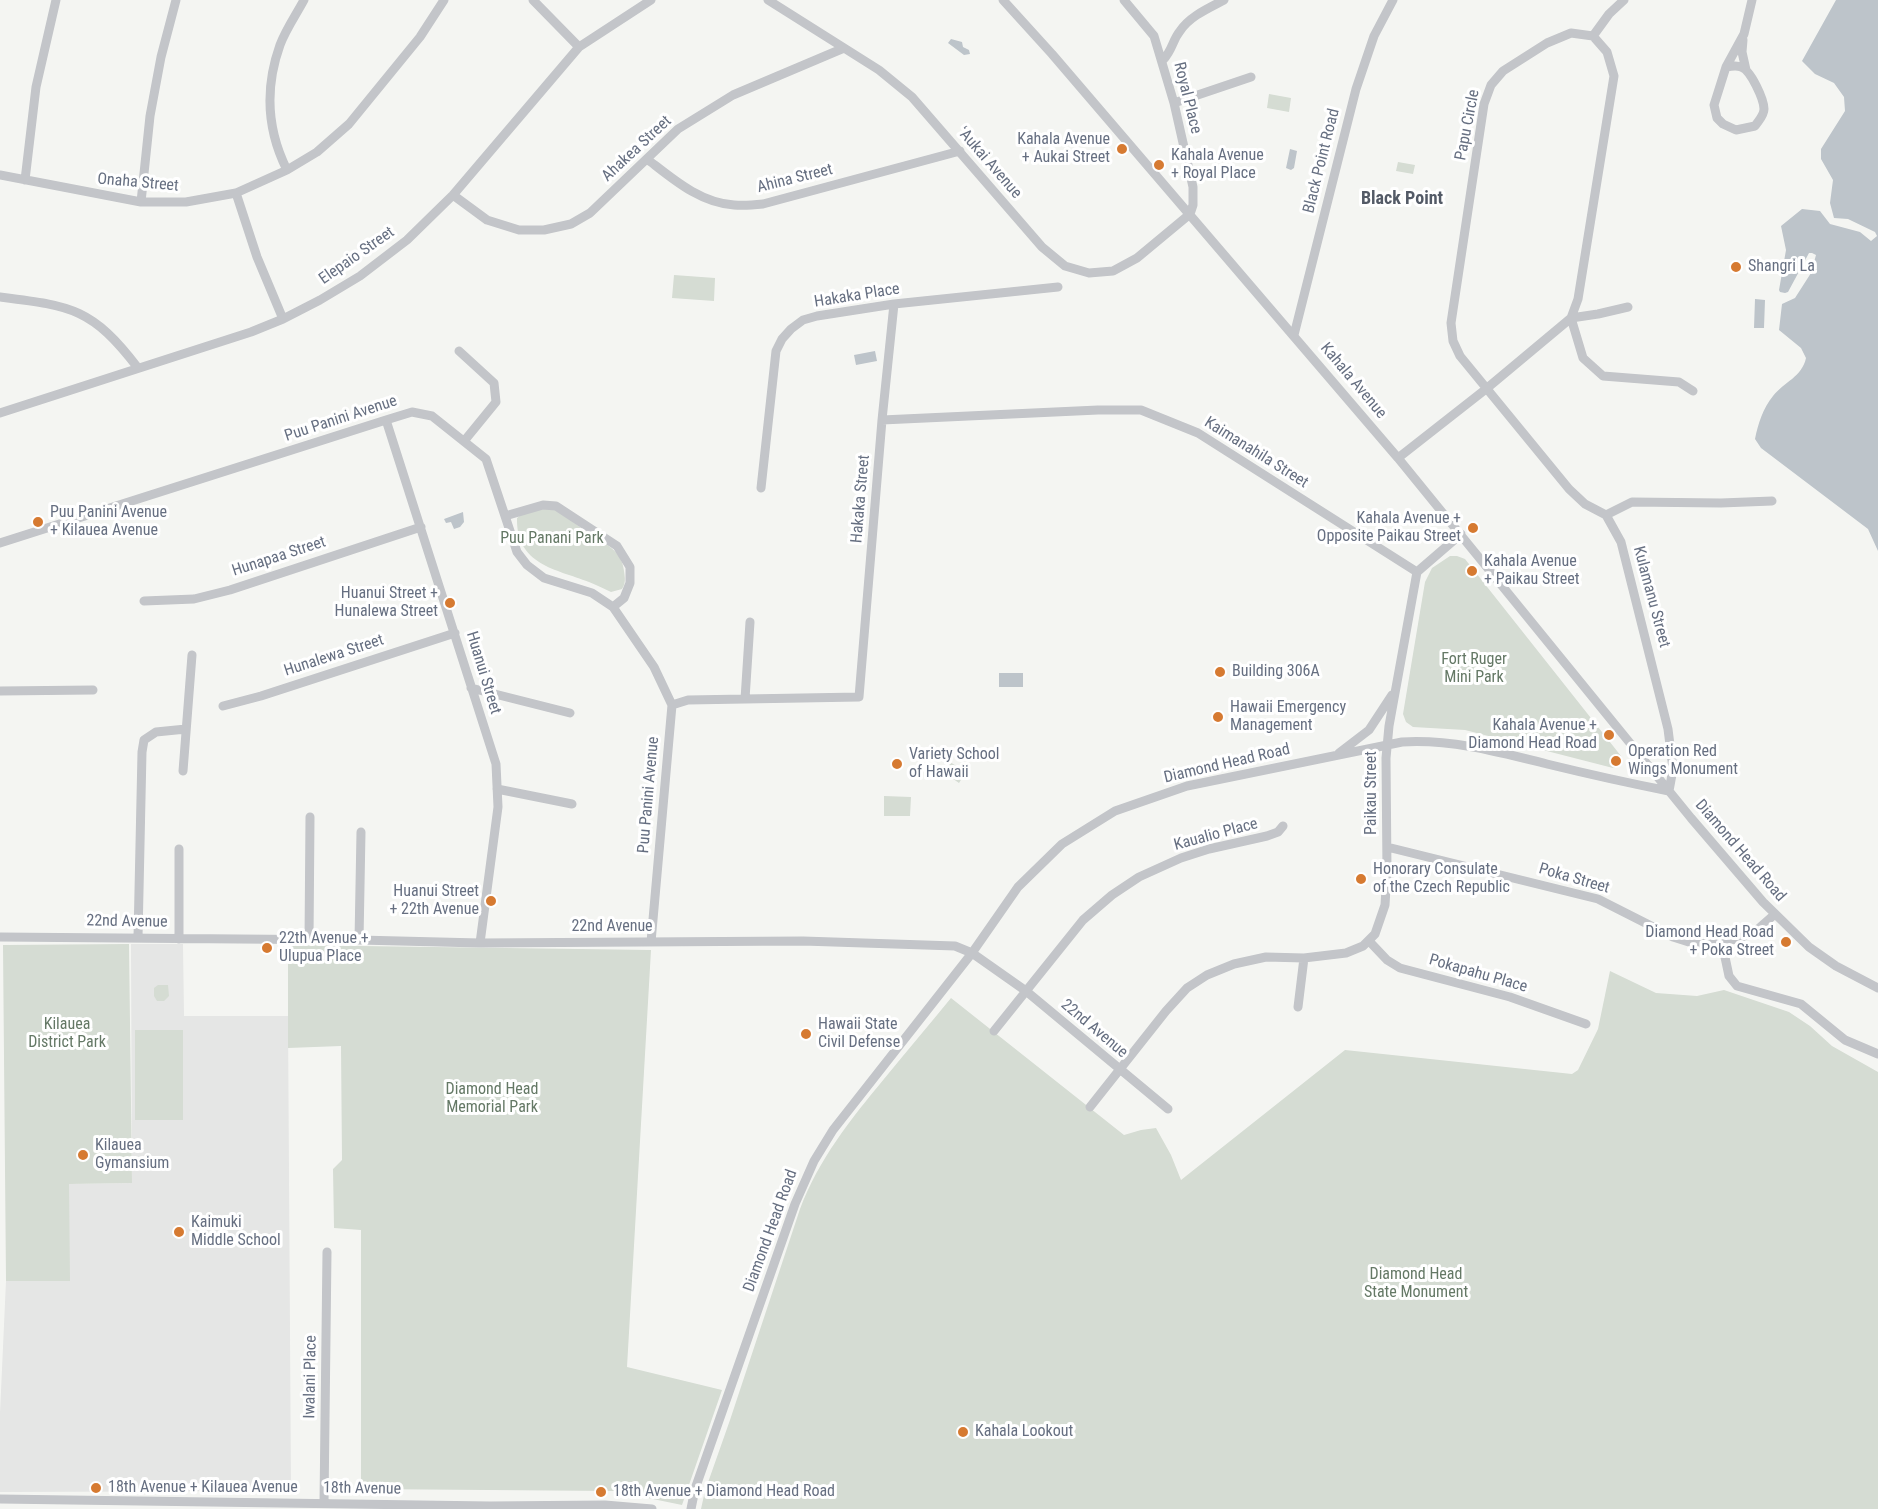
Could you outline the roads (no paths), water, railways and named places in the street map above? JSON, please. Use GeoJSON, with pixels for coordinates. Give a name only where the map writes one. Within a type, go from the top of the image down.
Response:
{"type":"FeatureCollection","features":[{"type":"Feature","properties":{"kind":"street"},"geometry":{"type":"LineString","coordinates":[[25,180],[36,87],[56,0]]}},
{"type":"Feature","properties":{"kind":"street"},"geometry":{"type":"LineString","coordinates":[[141,202],[150,116],[161,57],[176,0]]}},
{"type":"Feature","properties":{"kind":"street"},"geometry":{"type":"LineString","coordinates":[[287,170],[279,154],[271,124],[269,101],[271,78],[281,43],[304,0]]}},
{"type":"Feature","properties":{"kind":"street","name":"Onaha Street"},"geometry":{"type":"LineString","coordinates":[[0,175],[141,202],[186,202],[236,192],[287,170],[317,152],[349,124],[420,38],[444,0]]}},
{"type":"Feature","properties":{"kind":"street"},"geometry":{"type":"LineString","coordinates":[[533,0],[579,47]]}},
{"type":"Feature","properties":{"kind":"street","name":"Elepaio Street"},"geometry":{"type":"LineString","coordinates":[[0,413],[213,345],[283,319],[360,276],[407,240],[453,195],[579,47],[651,0]]}},
{"type":"Feature","properties":{"kind":"street","name":"ʻAukai Avenue"},"geometry":{"type":"LineString","coordinates":[[768,0],[879,70],[912,97],[1042,247],[1065,266],[1089,273],[1113,271],[1137,258],[1190,214]]}},
{"type":"Feature","properties":{"kind":"street","name":"Kahala Avenue"},"geometry":{"type":"LineString","coordinates":[[1003,0],[1190,214],[1398,458],[1669,791]]}},
{"type":"Feature","properties":{"kind":"street","name":"Royal Place"},"geometry":{"type":"LineString","coordinates":[[1124,0],[1154,36],[1163,60],[1193,187],[1193,205],[1190,214]]}},
{"type":"Feature","properties":{"kind":"street"},"geometry":{"type":"LineString","coordinates":[[1163,60],[1171,51],[1180,30],[1199,13],[1224,0]]}},
{"type":"Feature","properties":{"kind":"street","name":"Black Point Road"},"geometry":{"type":"LineString","coordinates":[[1294,335],[1356,89],[1374,36],[1394,0]]}},
{"type":"Feature","properties":{"kind":"street"},"geometry":{"type":"LineString","coordinates":[[1398,458],[1571,318],[1578,299],[1614,76],[1607,52],[1593,36],[1609,14],[1624,0]]}},
{"type":"Feature","properties":{"kind":"street"},"geometry":{"type":"LineString","coordinates":[[1746,70],[1742,52],[1752,0]]}},
{"type":"Feature","properties":{"kind":"street","name":"Papu Circle"},"geometry":{"type":"LineString","coordinates":[[1486,389],[1460,356],[1453,341],[1451,323],[1484,104],[1491,85],[1503,71],[1547,43],[1570,33],[1593,36]]}},
{"type":"Feature","properties":{"kind":"street"},"geometry":{"type":"LineString","coordinates":[[1726,67],[1740,66],[1754,80],[1764,108],[1755,126],[1736,130],[1723,124],[1717,118],[1714,105],[1726,67],[1744,34]]}},
{"type":"Feature","properties":{"kind":"street","name":"Ahakea Street"},"geometry":{"type":"LineString","coordinates":[[453,195],[487,220],[519,230],[544,230],[571,224],[590,213],[678,129],[733,95],[844,48]]}},
{"type":"Feature","properties":{"kind":"street"},"geometry":{"type":"LineString","coordinates":[[1174,103],[1251,77]]}},
{"type":"Feature","properties":{"kind":"street","name":"Ahina Street"},"geometry":{"type":"LineString","coordinates":[[647,159],[682,187],[714,202],[734,205],[763,204],[960,152]]}},
{"type":"Feature","properties":{"kind":"street"},"geometry":{"type":"LineString","coordinates":[[236,192],[257,257],[283,319]]}},
{"type":"Feature","properties":{"kind":"street","name":"Hakaka Place"},"geometry":{"type":"LineString","coordinates":[[761,488],[776,351],[782,339],[803,320],[817,315],[894,304],[1058,287]]}},
{"type":"Feature","properties":{"kind":"street"},"geometry":{"type":"LineString","coordinates":[[0,297],[48,303],[80,312],[101,325],[138,368]]}},
{"type":"Feature","properties":{"kind":"street","name":"Hakaka Street"},"geometry":{"type":"LineString","coordinates":[[745,699],[859,697],[894,304]]}},
{"type":"Feature","properties":{"kind":"street"},"geometry":{"type":"LineString","coordinates":[[1571,318],[1628,307]]}},
{"type":"Feature","properties":{"kind":"street"},"geometry":{"type":"LineString","coordinates":[[1571,318],[1583,358],[1604,376],[1679,382],[1693,391]]}},
{"type":"Feature","properties":{"kind":"street"},"geometry":{"type":"LineString","coordinates":[[459,351],[494,383],[496,402],[465,440]]}},
{"type":"Feature","properties":{"kind":"street"},"geometry":{"type":"LineString","coordinates":[[1486,389],[1569,489],[1585,504],[1606,515],[1632,502],[1772,501]]}},
{"type":"Feature","properties":{"kind":"street","name":"Kaimanahila Street"},"geometry":{"type":"LineString","coordinates":[[882,420],[1141,410],[1198,433],[1417,572]]}},
{"type":"Feature","properties":{"kind":"street","name":"Puu Panini Avenue"},"geometry":{"type":"LineString","coordinates":[[0,543],[412,412],[432,416],[486,459],[517,552],[527,565],[544,578],[592,593],[613,607],[654,667],[672,705],[651,942]]}},
{"type":"Feature","properties":{"kind":"street","name":"Huanui Street"},"geometry":{"type":"LineString","coordinates":[[386,420],[496,764],[498,807],[480,943]]}},
{"type":"Feature","properties":{"kind":"street"},"geometry":{"type":"LineString","coordinates":[[505,516],[543,505],[556,506],[617,546],[630,567],[630,583],[624,598],[613,607]]}},
{"type":"Feature","properties":{"kind":"street","name":"Kulamanu Street"},"geometry":{"type":"LineString","coordinates":[[1606,515],[1621,542],[1660,692],[1673,759],[1669,791]]}},
{"type":"Feature","properties":{"kind":"street","name":"Hunapaa Street"},"geometry":{"type":"LineString","coordinates":[[144,601],[194,599],[230,590],[421,527]]}},
{"type":"Feature","properties":{"kind":"street"},"geometry":{"type":"LineString","coordinates":[[1417,572],[1461,534]]}},
{"type":"Feature","properties":{"kind":"street","name":"Paikau Street"},"geometry":{"type":"LineString","coordinates":[[1369,941],[1375,934],[1383,916],[1388,847],[1387,744],[1417,572]]}},
{"type":"Feature","properties":{"kind":"street"},"geometry":{"type":"LineString","coordinates":[[672,705],[688,700],[745,699],[750,622]]}},
{"type":"Feature","properties":{"kind":"street","name":"Hunalewa Street"},"geometry":{"type":"LineString","coordinates":[[223,706],[455,633]]}},
{"type":"Feature","properties":{"kind":"street"},"geometry":{"type":"LineString","coordinates":[[183,771],[192,655]]}},
{"type":"Feature","properties":{"kind":"street"},"geometry":{"type":"LineString","coordinates":[[471,688],[570,713]]}},
{"type":"Feature","properties":{"kind":"street"},"geometry":{"type":"LineString","coordinates":[[0,691],[93,690]]}},
{"type":"Feature","properties":{"kind":"street"},"geometry":{"type":"LineString","coordinates":[[1337,755],[1369,730],[1395,691]]}},
{"type":"Feature","properties":{"kind":"street"},"geometry":{"type":"LineString","coordinates":[[138,937],[144,740],[156,732],[186,729]]}},
{"type":"Feature","properties":{"kind":"street","name":"Diamond Head Road"},"geometry":{"type":"LineString","coordinates":[[691,1509],[695,1489],[795,1204],[814,1161],[844,1115],[972,953],[1018,886],[1062,844],[1115,811],[1187,786],[1387,744],[1420,741],[1465,745],[1669,791],[1690,818],[1794,934],[1847,973],[1878,988]]}},
{"type":"Feature","properties":{"kind":"street"},"geometry":{"type":"LineString","coordinates":[[497,789],[572,804]]}},
{"type":"Feature","properties":{"kind":"street"},"geometry":{"type":"LineString","coordinates":[[309,940],[310,817]]}},
{"type":"Feature","properties":{"kind":"street","name":"Kaualio Place"},"geometry":{"type":"LineString","coordinates":[[994,1031],[1083,920],[1112,895],[1139,877],[1193,853],[1267,837],[1278,832],[1283,826]]}},
{"type":"Feature","properties":{"kind":"street"},"geometry":{"type":"LineString","coordinates":[[359,940],[361,832]]}},
{"type":"Feature","properties":{"kind":"street","name":"Poka Street"},"geometry":{"type":"LineString","coordinates":[[1388,847],[1598,899],[1683,941],[1703,944],[1722,943],[1740,938],[1754,932],[1775,914]]}},
{"type":"Feature","properties":{"kind":"street"},"geometry":{"type":"LineString","coordinates":[[179,849],[179,939]]}},
{"type":"Feature","properties":{"kind":"street","name":"22nd Avenue"},"geometry":{"type":"LineString","coordinates":[[0,937],[480,943],[803,941],[950,945],[972,953],[1026,991],[1168,1109]]}},
{"type":"Feature","properties":{"kind":"street"},"geometry":{"type":"LineString","coordinates":[[1090,1107],[1166,1011],[1187,988],[1208,975],[1234,964],[1266,957],[1304,958],[1346,953],[1369,941]]}},
{"type":"Feature","properties":{"kind":"street","name":"Pokapahu Place"},"geometry":{"type":"LineString","coordinates":[[1369,941],[1387,960],[1400,968],[1510,997],[1586,1024]]}},
{"type":"Feature","properties":{"kind":"street"},"geometry":{"type":"LineString","coordinates":[[1722,943],[1729,976],[1737,986],[1801,1004],[1845,1040],[1878,1054]]}},
{"type":"Feature","properties":{"kind":"street"},"geometry":{"type":"LineString","coordinates":[[1299,1006],[1304,958]]}},
{"type":"Feature","properties":{"kind":"street","name":"Iwalani Place"},"geometry":{"type":"LineString","coordinates":[[324,1503],[327,1252]]}},
{"type":"Feature","properties":{"kind":"street","name":"18th Avenue"},"geometry":{"type":"LineString","coordinates":[[0,1499],[490,1506],[605,1505],[652,1509]]}},
{"type":"Feature","properties":{"kind":"place","name":"Kahala Avenue + Aukai Street"},"geometry":{"type":"Point","coordinates":[1122,149]}},
{"type":"Feature","properties":{"kind":"place","name":"Kahala Avenue + Royal Place"},"geometry":{"type":"Point","coordinates":[1159,165]}},
{"type":"Feature","properties":{"kind":"place","name":"Shangri La"},"geometry":{"type":"Point","coordinates":[1736,267]}},
{"type":"Feature","properties":{"kind":"place","name":"Puu Panini Avenue + Kilauea Avenue"},"geometry":{"type":"Point","coordinates":[38,522]}},
{"type":"Feature","properties":{"kind":"place","name":"Kahala Avenue + Opposite Paikau Street"},"geometry":{"type":"Point","coordinates":[1473,528]}},
{"type":"Feature","properties":{"kind":"place","name":"Kahala Avenue + Paikau Street"},"geometry":{"type":"Point","coordinates":[1472,571]}},
{"type":"Feature","properties":{"kind":"place","name":"Huanui Street + Hunalewa Street"},"geometry":{"type":"Point","coordinates":[450,603]}},
{"type":"Feature","properties":{"kind":"place","name":"Building 306A"},"geometry":{"type":"Point","coordinates":[1220,672]}},
{"type":"Feature","properties":{"kind":"place","name":"Hawaii Emergency Management"},"geometry":{"type":"Point","coordinates":[1218,717]}},
{"type":"Feature","properties":{"kind":"place","name":"Kahala Avenue + Diamond Head Road"},"geometry":{"type":"Point","coordinates":[1609,735]}},
{"type":"Feature","properties":{"kind":"place","name":"Operation Red Wings Monument"},"geometry":{"type":"Point","coordinates":[1616,761]}},
{"type":"Feature","properties":{"kind":"place","name":"Variety School of Hawaii"},"geometry":{"type":"Point","coordinates":[897,764]}},
{"type":"Feature","properties":{"kind":"place","name":"Honorary Consulate of the Czech Republic"},"geometry":{"type":"Point","coordinates":[1361,879]}},
{"type":"Feature","properties":{"kind":"place","name":"Huanui Street + 22th Avenue"},"geometry":{"type":"Point","coordinates":[491,901]}},
{"type":"Feature","properties":{"kind":"place","name":"Diamond Head Road + Poka Street"},"geometry":{"type":"Point","coordinates":[1786,942]}},
{"type":"Feature","properties":{"kind":"place","name":"22th Avenue + Ulupua Place"},"geometry":{"type":"Point","coordinates":[267,948]}},
{"type":"Feature","properties":{"kind":"place","name":"Hawaii State Civil Defense"},"geometry":{"type":"Point","coordinates":[806,1034]}},
{"type":"Feature","properties":{"kind":"place","name":"Kilauea Gymansium"},"geometry":{"type":"Point","coordinates":[83,1155]}},
{"type":"Feature","properties":{"kind":"place","name":"Kaimuki Middle School"},"geometry":{"type":"Point","coordinates":[179,1232]}},
{"type":"Feature","properties":{"kind":"place","name":"Kahala Lookout"},"geometry":{"type":"Point","coordinates":[963,1432]}},
{"type":"Feature","properties":{"kind":"place","name":"18th Avenue + Kilauea Avenue"},"geometry":{"type":"Point","coordinates":[96,1488]}},
{"type":"Feature","properties":{"kind":"place","name":"18th Avenue + Diamond Head Road"},"geometry":{"type":"Point","coordinates":[601,1492]}},
{"type":"Feature","properties":{"kind":"district","name":"Black Point"},"geometry":{"type":"Point","coordinates":[1402,199]}},
{"type":"Feature","properties":{"kind":"park label","name":"Puu Panani Park"},"geometry":{"type":"Point","coordinates":[552,539]}},
{"type":"Feature","properties":{"kind":"park label","name":"Fort Ruger Mini Park"},"geometry":{"type":"Point","coordinates":[1474,669]}},
{"type":"Feature","properties":{"kind":"park label","name":"Kilauea District Park"},"geometry":{"type":"Point","coordinates":[67,1034]}},
{"type":"Feature","properties":{"kind":"park label","name":"Diamond Head Memorial Park"},"geometry":{"type":"Point","coordinates":[492,1099]}},
{"type":"Feature","properties":{"kind":"park label","name":"Diamond Head State Monument"},"geometry":{"type":"Point","coordinates":[1416,1284]}}]}
